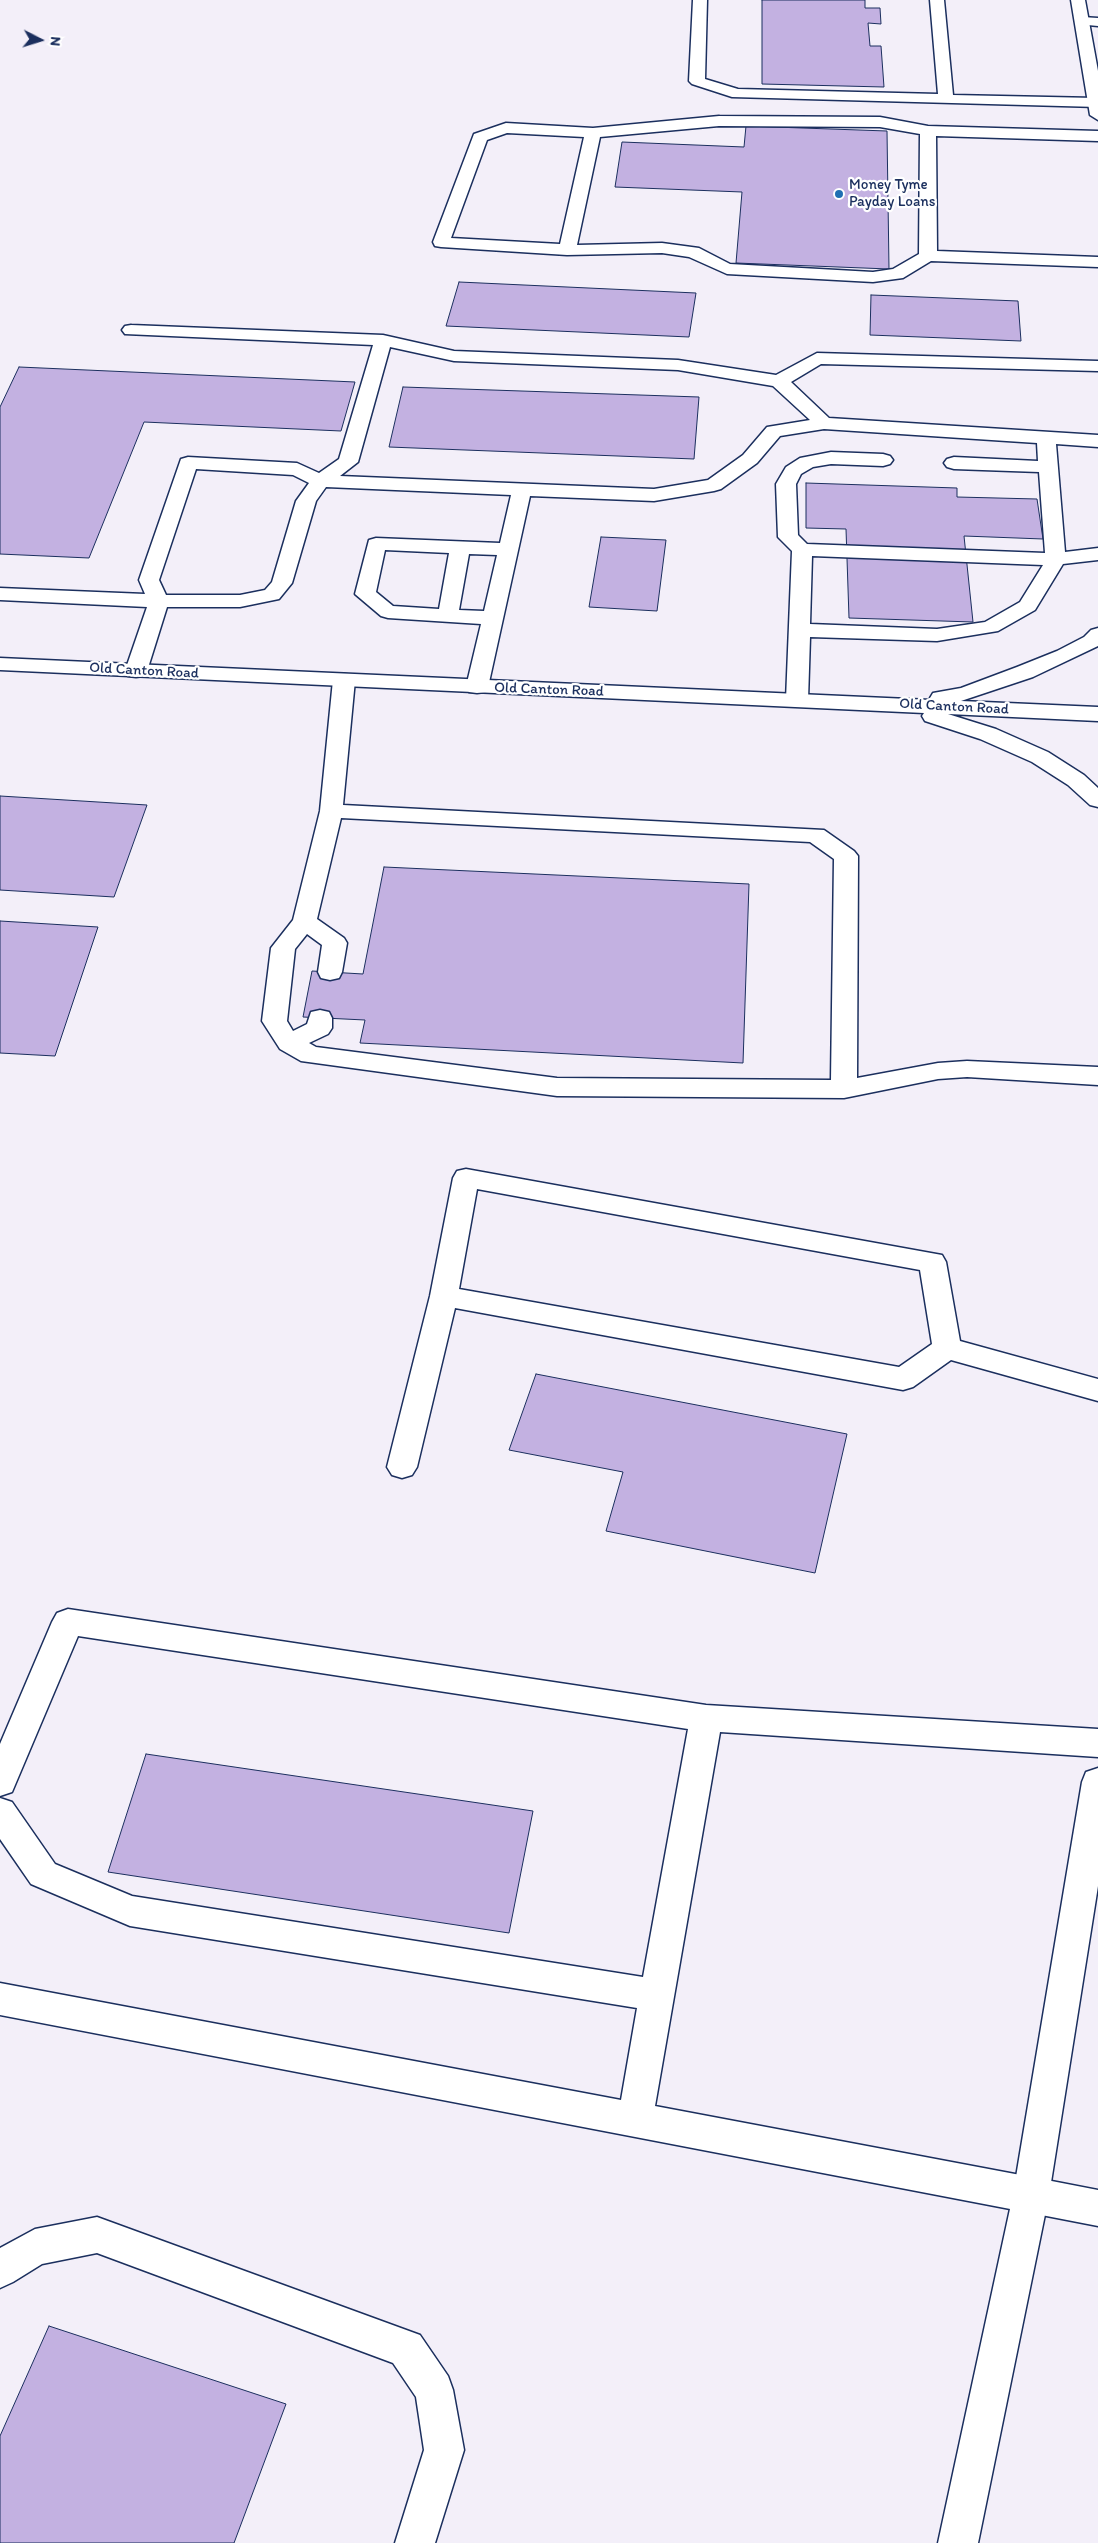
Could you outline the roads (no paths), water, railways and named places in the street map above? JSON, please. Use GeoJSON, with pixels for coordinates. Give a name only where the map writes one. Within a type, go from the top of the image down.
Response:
{"type":"FeatureCollection","features":[{"type":"Feature","properties":{"kind":"main road"},"geometry":{"type":"LineString","coordinates":[[700,0],[697,82],[738,94],[946,100],[1097,109],[1078,0]]}},
{"type":"Feature","properties":{"kind":"main road"},"geometry":{"type":"LineString","coordinates":[[937,0],[946,100]]}},
{"type":"Feature","properties":{"kind":"main road"},"geometry":{"type":"LineString","coordinates":[[1082,21],[1098,22]]}},
{"type":"Feature","properties":{"kind":"main road"},"geometry":{"type":"LineString","coordinates":[[1098,136],[928,130],[880,122],[719,121],[593,133],[506,128],[480,137],[441,242],[567,250],[662,248],[693,252],[727,269],[873,277],[897,274],[928,256],[1098,262]]}},
{"type":"Feature","properties":{"kind":"main road"},"geometry":{"type":"LineString","coordinates":[[928,130],[928,256]]}},
{"type":"Feature","properties":{"kind":"main road"},"geometry":{"type":"LineString","coordinates":[[567,250],[593,133]]}},
{"type":"Feature","properties":{"kind":"main road"},"geometry":{"type":"LineString","coordinates":[[131,330],[382,340],[454,356],[678,365],[779,381],[824,424]]}},
{"type":"Feature","properties":{"kind":"main road"},"geometry":{"type":"LineString","coordinates":[[0,594],[159,601],[240,601],[272,595],[282,583],[306,501],[320,481],[348,462],[382,340]]}},
{"type":"Feature","properties":{"kind":"main road"},"geometry":{"type":"LineString","coordinates":[[779,381],[818,358],[1098,366]]}},
{"type":"Feature","properties":{"kind":"main road"},"geometry":{"type":"LineString","coordinates":[[136,671],[159,601],[149,580],[188,463],[297,469],[320,481],[654,496],[714,485],[750,459],[774,431],[824,424],[1098,441]]}},
{"type":"Feature","properties":{"kind":"main road"},"geometry":{"type":"LineString","coordinates":[[801,630],[937,635],[991,627],[1028,606],[1056,559],[1046,437]]}},
{"type":"Feature","properties":{"kind":"main road"},"geometry":{"type":"LineString","coordinates":[[883,460],[831,458],[807,462],[793,471],[786,484],[788,537],[802,550],[1056,559],[1098,554]]}},
{"type":"Feature","properties":{"kind":"main road"},"geometry":{"type":"LineString","coordinates":[[954,463],[1049,467]]}},
{"type":"Feature","properties":{"kind":"main road"},"geometry":{"type":"LineString","coordinates":[[477,687],[522,490]]}},
{"type":"Feature","properties":{"kind":"main road"},"geometry":{"type":"LineString","coordinates":[[493,618],[388,612],[365,594],[376,544],[509,549]]}},
{"type":"Feature","properties":{"kind":"main road"},"geometry":{"type":"LineString","coordinates":[[448,616],[460,548]]}},
{"type":"Feature","properties":{"kind":"main road"},"geometry":{"type":"LineString","coordinates":[[797,700],[801,630],[802,550]]}},
{"type":"Feature","properties":{"kind":"main road"},"geometry":{"type":"LineString","coordinates":[[901,705],[965,694],[1064,655],[1091,641],[1098,634]]}},
{"type":"Feature","properties":{"kind":"main road","name":"Old Canton Road"},"geometry":{"type":"LineString","coordinates":[[0,664],[1098,714]]}},
{"type":"Feature","properties":{"kind":"main road"},"geometry":{"type":"LineString","coordinates":[[344,680],[331,812],[305,921],[283,948],[274,1021],[289,1043],[310,1055],[556,1088],[844,1089],[938,1071],[967,1069],[1098,1076]]}},
{"type":"Feature","properties":{"kind":"main road"},"geometry":{"type":"LineString","coordinates":[[901,705],[988,734],[1040,757],[1076,780],[1098,800]]}},
{"type":"Feature","properties":{"kind":"main road"},"geometry":{"type":"LineString","coordinates":[[331,812],[816,835],[846,856],[844,1089]]}},
{"type":"Feature","properties":{"kind":"main road"},"geometry":{"type":"LineString","coordinates":[[305,921],[334,943],[330,972]]}},
{"type":"Feature","properties":{"kind":"main road"},"geometry":{"type":"LineString","coordinates":[[289,1043],[319,1028],[320,1018]]}},
{"type":"Feature","properties":{"kind":"main road"},"geometry":{"type":"LineString","coordinates":[[402,1467],[444,1296],[466,1178],[932,1262],[947,1348]]}},
{"type":"Feature","properties":{"kind":"main road"},"geometry":{"type":"LineString","coordinates":[[444,1296],[904,1379],[947,1348]]}},
{"type":"Feature","properties":{"kind":"main road"},"geometry":{"type":"LineString","coordinates":[[947,1348],[1098,1390]]}},
{"type":"Feature","properties":{"kind":"main road"},"geometry":{"type":"LineString","coordinates":[[0,1782],[68,1622],[706,1718],[1098,1743]]}},
{"type":"Feature","properties":{"kind":"main road"},"geometry":{"type":"LineString","coordinates":[[635,2120],[706,1718]]}},
{"type":"Feature","properties":{"kind":"main road"},"geometry":{"type":"LineString","coordinates":[[958,2543],[1031,2195],[1098,1782]]}},
{"type":"Feature","properties":{"kind":"main road"},"geometry":{"type":"LineString","coordinates":[[0,1812],[43,1874],[130,1911],[658,1994]]}},
{"type":"Feature","properties":{"kind":"main road"},"geometry":{"type":"LineString","coordinates":[[0,1999],[1098,2208]]}},
{"type":"Feature","properties":{"kind":"main road"},"geometry":{"type":"LineString","coordinates":[[0,2269],[35,2247],[98,2235],[406,2349],[434,2390],[444,2450],[415,2543]]}},
{"type":"Feature","properties":{"kind":"place","name":"Money Tyme Payday Loans"},"geometry":{"type":"Point","coordinates":[839,194]}}]}
